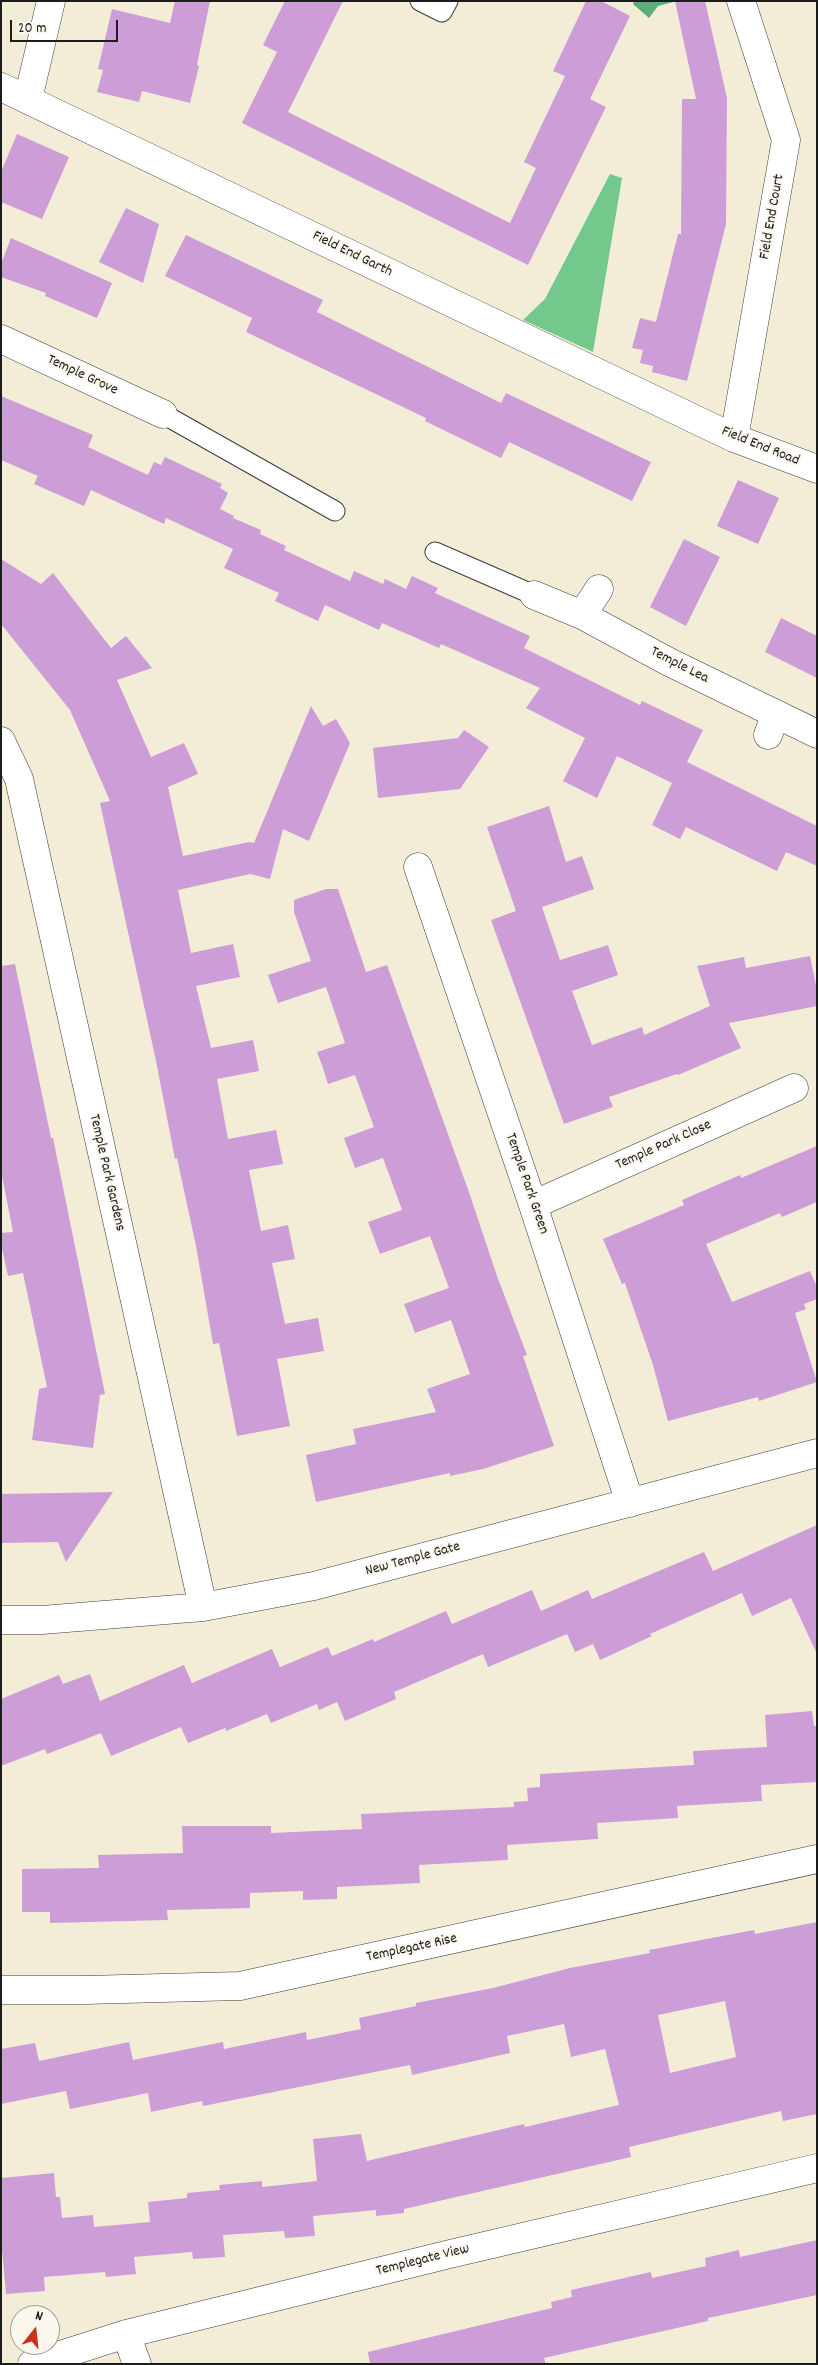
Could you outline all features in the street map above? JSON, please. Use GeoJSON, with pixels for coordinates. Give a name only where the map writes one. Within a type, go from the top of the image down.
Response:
{"type":"FeatureCollection","features":[{"type":"Feature","properties":{"kind":"street"},"geometry":{"type":"LineString","coordinates":[[28,99],[51,1]]}},
{"type":"Feature","properties":{"kind":"street","name":"Field End Court"},"geometry":{"type":"LineString","coordinates":[[734,438],[786,140],[741,1]]}},
{"type":"Feature","properties":{"kind":"street","name":"Field End Garth"},"geometry":{"type":"LineString","coordinates":[[1,87],[703,423]]}},
{"type":"Feature","properties":{"kind":"street","name":"Temple Grove"},"geometry":{"type":"LineString","coordinates":[[1,339],[163,414]]}},
{"type":"Feature","properties":{"kind":"street","name":"Field End Road"},"geometry":{"type":"LineString","coordinates":[[703,423],[734,438],[817,470]]}},
{"type":"Feature","properties":{"kind":"street"},"geometry":{"type":"LineString","coordinates":[[582,615],[599,589]]}},
{"type":"Feature","properties":{"kind":"street","name":"Temple Lea"},"geometry":{"type":"LineString","coordinates":[[534,595],[582,615],[669,662],[772,725],[817,734]]}},
{"type":"Feature","properties":{"kind":"street","name":"Temple Park Gardens"},"geometry":{"type":"LineString","coordinates":[[1,741],[19,779],[203,1607]]}},
{"type":"Feature","properties":{"kind":"street","name":"Temple Park Green"},"geometry":{"type":"LineString","coordinates":[[418,867],[533,1205],[630,1503]]}},
{"type":"Feature","properties":{"kind":"street","name":"Temple Park Close"},"geometry":{"type":"LineString","coordinates":[[533,1205],[794,1088]]}},
{"type":"Feature","properties":{"kind":"street","name":"New Temple Gate"},"geometry":{"type":"LineString","coordinates":[[1,1620],[42,1620],[203,1607],[314,1586],[817,1453]]}},
{"type":"Feature","properties":{"kind":"street","name":"Templegate Rise"},"geometry":{"type":"LineString","coordinates":[[1,1990],[240,1986],[817,1859]]}},
{"type":"Feature","properties":{"kind":"street","name":"Templegate View"},"geometry":{"type":"LineString","coordinates":[[32,2364],[126,2334],[450,2254],[817,2168]]}},
{"type":"Feature","properties":{"kind":"street"},"geometry":{"type":"LineString","coordinates":[[126,2334],[137,2364]]}},
{"type":"Feature","properties":{"kind":"lane"},"geometry":{"type":"LineString","coordinates":[[420,1],[442,12],[448,1]]}},
{"type":"Feature","properties":{"kind":"lane"},"geometry":{"type":"LineString","coordinates":[[163,414],[335,511]]}},
{"type":"Feature","properties":{"kind":"lane"},"geometry":{"type":"LineString","coordinates":[[435,552],[534,595]]}},
{"type":"Feature","properties":{"kind":"green space"},"geometry":{"type":"Polygon","coordinates":[[[634,1],[677,1],[658,6],[649,18],[633,4],[634,1]]]}},
{"type":"Feature","properties":{"kind":"green space"},"geometry":{"type":"Polygon","coordinates":[[[610,174],[622,178],[593,352],[523,320],[545,299],[610,174]]]}},
{"type":"Feature","properties":{"kind":"building"},"geometry":{"type":"Polygon","coordinates":[[[175,1],[210,1],[197,65],[199,66],[190,103],[142,91],[139,102],[97,92],[103,70],[98,69],[112,9],[170,23],[175,1]]]}},
{"type":"Feature","properties":{"kind":"building"},"geometry":{"type":"Polygon","coordinates":[[[285,1],[343,1],[288,112],[510,223],[536,168],[524,162],[565,76],[553,71],[586,1],[601,1],[630,16],[590,99],[606,107],[528,265],[242,123],[277,52],[263,45],[285,1]]]}},
{"type":"Feature","properties":{"kind":"building"},"geometry":{"type":"Polygon","coordinates":[[[675,1],[705,1],[727,98],[726,224],[687,381],[652,372],[653,366],[640,363],[643,350],[632,348],[640,318],[656,322],[678,234],[681,234],[682,99],[696,99],[675,1]]]}},
{"type":"Feature","properties":{"kind":"building"},"geometry":{"type":"Polygon","coordinates":[[[17,134],[69,157],[42,219],[1,202],[1,172],[17,134]]]}},
{"type":"Feature","properties":{"kind":"building"},"geometry":{"type":"Polygon","coordinates":[[[126,208],[159,224],[143,283],[99,262],[126,208]]]}},
{"type":"Feature","properties":{"kind":"building"},"geometry":{"type":"Polygon","coordinates":[[[186,235],[323,300],[317,312],[501,403],[506,393],[651,462],[632,501],[509,442],[501,458],[425,421],[426,418],[246,332],[252,318],[165,276],[186,235]]]}},
{"type":"Feature","properties":{"kind":"building"},"geometry":{"type":"Polygon","coordinates":[[[11,238],[112,283],[97,318],[45,296],[46,293],[1,277],[1,264],[11,238]]]}},
{"type":"Feature","properties":{"kind":"building"},"geometry":{"type":"Polygon","coordinates":[[[1,396],[93,435],[88,447],[148,475],[154,462],[161,465],[165,457],[222,484],[220,488],[228,493],[220,509],[234,516],[233,518],[261,530],[260,534],[286,546],[284,550],[350,581],[354,571],[383,584],[385,579],[406,589],[412,576],[438,588],[435,593],[530,636],[524,648],[640,705],[642,701],[703,730],[687,762],[817,826],[817,866],[786,852],[777,871],[686,827],[680,839],[652,825],[672,783],[617,756],[597,798],[563,781],[585,738],[526,708],[540,688],[441,644],[439,648],[382,623],[379,630],[325,605],[318,621],[275,601],[279,593],[224,568],[233,549],[166,518],[164,524],[91,490],[84,506],[34,484],[38,476],[1,460],[1,396]]]}},
{"type":"Feature","properties":{"kind":"building"},"geometry":{"type":"Polygon","coordinates":[[[738,480],[779,498],[758,544],[717,526],[738,480]]]}},
{"type":"Feature","properties":{"kind":"building"},"geometry":{"type":"Polygon","coordinates":[[[684,539],[720,557],[686,626],[650,607],[684,539]]]}},
{"type":"Feature","properties":{"kind":"building"},"geometry":{"type":"Polygon","coordinates":[[[1,559],[41,584],[53,573],[111,648],[126,636],[152,668],[117,680],[151,757],[184,743],[198,774],[168,787],[183,856],[249,842],[254,843],[311,706],[323,726],[336,719],[350,743],[309,841],[283,829],[270,879],[250,874],[178,890],[191,953],[233,944],[240,977],[196,986],[211,1048],[253,1040],[259,1071],[217,1079],[228,1139],[276,1130],[283,1164],[249,1170],[261,1231],[288,1225],[295,1259],[272,1263],[285,1324],[318,1318],[324,1351],[277,1359],[290,1426],[237,1436],[219,1343],[213,1344],[196,1246],[177,1158],[175,1159],[156,1061],[100,803],[110,801],[70,710],[1,624],[1,559]]]}},
{"type":"Feature","properties":{"kind":"building"},"geometry":{"type":"Polygon","coordinates":[[[781,618],[817,636],[817,678],[765,652],[781,618]]]}},
{"type":"Feature","properties":{"kind":"building"},"geometry":{"type":"Polygon","coordinates":[[[464,730],[489,747],[460,789],[378,798],[373,748],[458,738],[464,730]]]}},
{"type":"Feature","properties":{"kind":"building"},"geometry":{"type":"Polygon","coordinates":[[[549,806],[566,862],[582,856],[594,889],[542,907],[560,960],[608,945],[618,975],[572,991],[592,1045],[642,1027],[644,1035],[710,1006],[697,966],[744,957],[746,968],[810,956],[817,990],[817,1006],[729,1023],[741,1048],[678,1075],[609,1097],[613,1107],[564,1124],[491,920],[516,911],[487,827],[549,806]]]}},
{"type":"Feature","properties":{"kind":"building"},"geometry":{"type":"Polygon","coordinates":[[[326,889],[338,889],[366,972],[387,965],[470,1195],[497,1276],[527,1355],[523,1356],[554,1446],[483,1469],[450,1476],[450,1473],[316,1502],[306,1455],[356,1444],[353,1429],[436,1412],[427,1389],[470,1374],[451,1320],[415,1333],[404,1304],[449,1288],[430,1236],[380,1254],[368,1222],[402,1210],[383,1158],[355,1168],[344,1138],[374,1127],[355,1075],[328,1084],[317,1052],[345,1043],[326,987],[278,1003],[268,975],[311,961],[294,912],[294,900],[326,889]]]}},
{"type":"Feature","properties":{"kind":"building"},"geometry":{"type":"Polygon","coordinates":[[[15,964],[51,1138],[53,1138],[105,1394],[100,1395],[93,1448],[32,1440],[39,1389],[47,1387],[23,1273],[8,1276],[1,1244],[1,1233],[13,1232],[1,1171],[1,966],[15,964]]]}},
{"type":"Feature","properties":{"kind":"building"},"geometry":{"type":"Polygon","coordinates":[[[817,1146],[817,1202],[782,1217],[780,1213],[706,1244],[732,1302],[810,1271],[817,1287],[817,1299],[804,1304],[806,1309],[795,1313],[817,1382],[759,1401],[758,1397],[668,1421],[653,1365],[625,1283],[622,1284],[603,1239],[684,1205],[682,1200],[740,1175],[741,1178],[817,1146]]]}},
{"type":"Feature","properties":{"kind":"building"},"geometry":{"type":"Polygon","coordinates":[[[113,1492],[66,1562],[58,1542],[1,1543],[1,1494],[113,1492]]]}},
{"type":"Feature","properties":{"kind":"building"},"geometry":{"type":"Polygon","coordinates":[[[817,1525],[817,1654],[791,1598],[752,1616],[742,1593],[650,1634],[652,1636],[600,1660],[593,1644],[575,1652],[567,1634],[488,1667],[483,1654],[394,1692],[396,1699],[345,1721],[337,1702],[319,1710],[317,1704],[271,1723],[267,1714],[226,1731],[225,1728],[188,1743],[181,1727],[111,1756],[101,1733],[47,1754],[45,1749],[1,1766],[1,1699],[59,1675],[63,1684],[90,1674],[100,1701],[184,1665],[192,1683],[272,1649],[280,1667],[328,1647],[332,1656],[373,1639],[374,1642],[446,1611],[452,1624],[532,1590],[541,1611],[588,1590],[592,1599],[704,1552],[713,1571],[817,1525]]]}},
{"type":"Feature","properties":{"kind":"building"},"geometry":{"type":"Polygon","coordinates":[[[812,1711],[814,1726],[817,1726],[817,1782],[761,1785],[762,1801],[677,1806],[678,1818],[597,1823],[598,1839],[507,1845],[508,1860],[419,1865],[420,1883],[337,1887],[337,1899],[303,1900],[303,1891],[250,1893],[250,1908],[167,1910],[168,1920],[50,1923],[50,1912],[22,1912],[22,1869],[99,1868],[98,1855],[183,1853],[182,1826],[271,1826],[271,1833],[362,1829],[361,1814],[514,1807],[514,1802],[528,1801],[527,1788],[540,1787],[540,1774],[694,1765],[693,1751],[767,1747],[765,1715],[812,1711]]]}},
{"type":"Feature","properties":{"kind":"building"},"geometry":{"type":"Polygon","coordinates":[[[817,1922],[817,2114],[783,2121],[781,2111],[629,2147],[631,2157],[404,2209],[404,2213],[376,2216],[376,2210],[313,2216],[315,2236],[285,2238],[284,2231],[223,2235],[225,2257],[193,2259],[192,2252],[134,2257],[136,2274],[106,2277],[105,2272],[44,2277],[45,2291],[6,2294],[1,2238],[1,2178],[54,2173],[56,2197],[60,2197],[62,2218],[93,2215],[94,2227],[150,2222],[148,2202],[187,2198],[187,2193],[220,2190],[219,2185],[262,2181],[262,2187],[317,2181],[313,2139],[361,2134],[367,2161],[524,2124],[525,2127],[619,2105],[605,2049],[571,2057],[564,2024],[507,2036],[510,2053],[412,2075],[410,2065],[203,2106],[202,2101],[151,2112],[148,2093],[70,2109],[66,2091],[1,2104],[1,2049],[35,2043],[39,2061],[129,2042],[133,2060],[223,2042],[224,2049],[306,2032],[307,2040],[361,2029],[359,2018],[416,2006],[416,2003],[493,1988],[570,1968],[650,1953],[649,1950],[754,1930],[755,1934],[817,1922]],[[725,2001],[658,2015],[670,2073],[736,2057],[725,2001]]]}},
{"type":"Feature","properties":{"kind":"building"},"geometry":{"type":"Polygon","coordinates":[[[817,2240],[817,2295],[708,2318],[708,2321],[544,2358],[546,2364],[370,2364],[368,2352],[552,2308],[551,2302],[572,2297],[571,2290],[651,2272],[652,2278],[706,2266],[705,2258],[739,2250],[740,2257],[817,2240]]]}}]}
